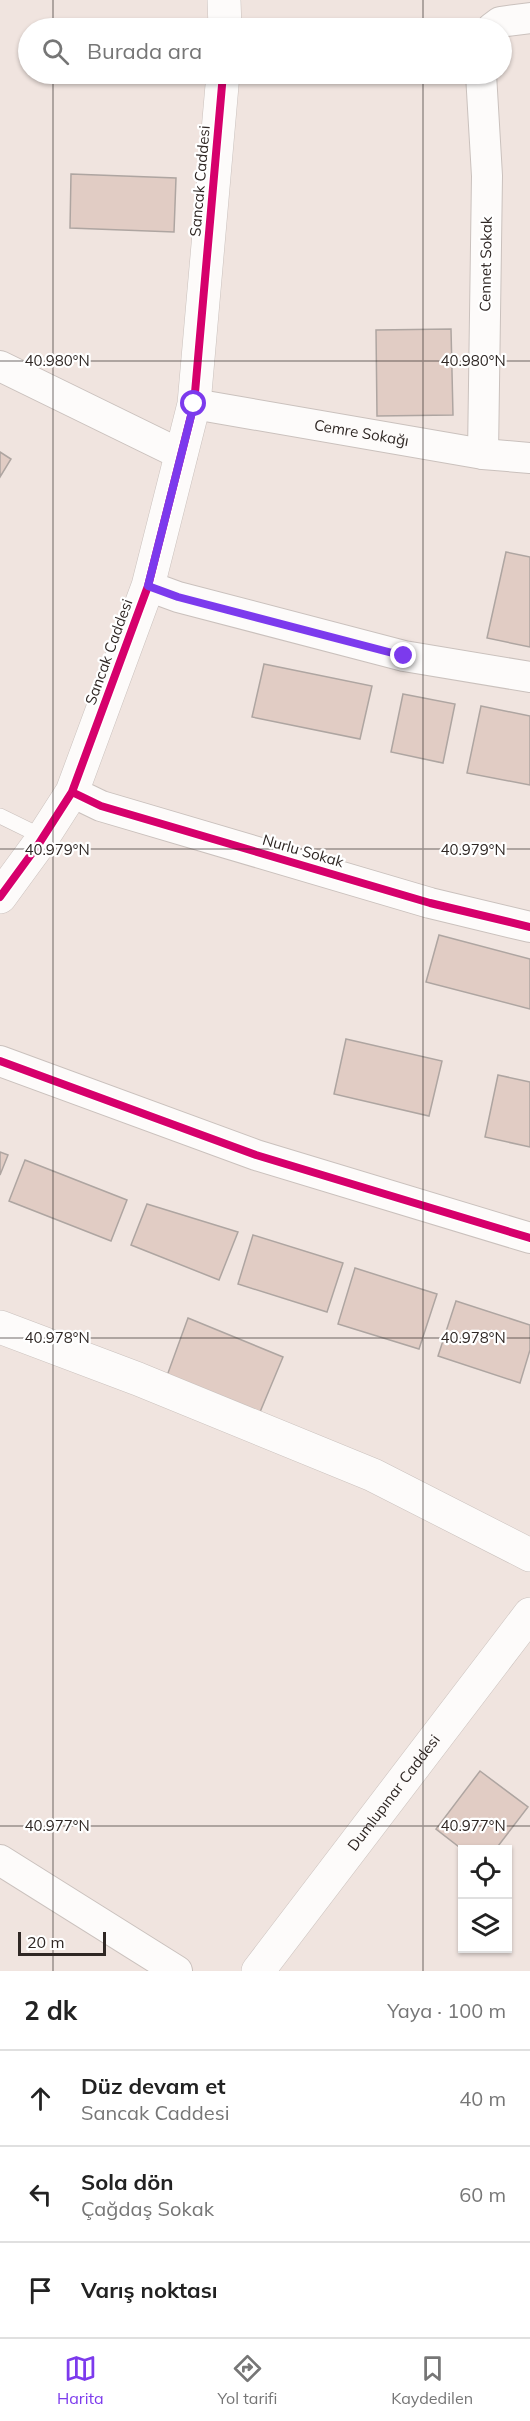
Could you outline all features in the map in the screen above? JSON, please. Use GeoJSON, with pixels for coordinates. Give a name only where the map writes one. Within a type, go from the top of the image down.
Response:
{"type":"FeatureCollection","features":[{"type":"Feature","properties":{"kind":"street"},"geometry":{"type":"LineString","coordinates":[[224,0],[225,18]]}},
{"type":"Feature","properties":{"kind":"street"},"geometry":{"type":"LineString","coordinates":[[512,20],[530,18]]}},
{"type":"Feature","properties":{"kind":"street","name":"Sancak Caddesi"},"geometry":{"type":"LineString","coordinates":[[0,897],[72,792],[148,586],[194,404],[222,84]]}},
{"type":"Feature","properties":{"kind":"street","name":"Cennet Sokak"},"geometry":{"type":"LineString","coordinates":[[482,84],[487,176],[483,454]]}},
{"type":"Feature","properties":{"kind":"street"},"geometry":{"type":"LineString","coordinates":[[0,366],[182,455]]}},
{"type":"Feature","properties":{"kind":"street","name":"Cemre Sokağı"},"geometry":{"type":"LineString","coordinates":[[194,404],[483,454],[530,458]]}},
{"type":"Feature","properties":{"kind":"street"},"geometry":{"type":"LineString","coordinates":[[148,586],[178,597],[404,656],[530,677]]}},
{"type":"Feature","properties":{"kind":"street","name":"Nurlu Sokak"},"geometry":{"type":"LineString","coordinates":[[72,792],[101,806],[124,813],[430,903],[530,927]]}},
{"type":"Feature","properties":{"kind":"street"},"geometry":{"type":"LineString","coordinates":[[0,1061],[256,1155],[530,1238]]}},
{"type":"Feature","properties":{"kind":"street"},"geometry":{"type":"LineString","coordinates":[[0,1327],[138,1379],[373,1475],[530,1555]]}},
{"type":"Feature","properties":{"kind":"street","name":"Dumlupınar Caddesi"},"geometry":{"type":"LineString","coordinates":[[258,1971],[530,1614]]}},
{"type":"Feature","properties":{"kind":"street"},"geometry":{"type":"LineString","coordinates":[[0,1860],[177,1971]]}},
{"type":"Feature","properties":{"kind":"lane"},"geometry":{"type":"LineString","coordinates":[[0,816],[43,837]]}},
{"type":"Feature","properties":{"kind":"building"},"geometry":{"type":"Polygon","coordinates":[[[71,174],[176,178],[174,232],[70,228],[71,174]]]}},
{"type":"Feature","properties":{"kind":"building"},"geometry":{"type":"Polygon","coordinates":[[[451,329],[453,415],[377,416],[376,330],[451,329]]]}},
{"type":"Feature","properties":{"kind":"building"},"geometry":{"type":"Polygon","coordinates":[[[0,452],[11,459],[0,477],[0,452]]]}},
{"type":"Feature","properties":{"kind":"building"},"geometry":{"type":"Polygon","coordinates":[[[506,552],[530,557],[530,647],[487,638],[506,552]]]}},
{"type":"Feature","properties":{"kind":"building"},"geometry":{"type":"Polygon","coordinates":[[[264,664],[372,686],[360,739],[252,717],[264,664]]]}},
{"type":"Feature","properties":{"kind":"building"},"geometry":{"type":"Polygon","coordinates":[[[403,694],[455,704],[443,763],[391,752],[403,694]]]}},
{"type":"Feature","properties":{"kind":"building"},"geometry":{"type":"Polygon","coordinates":[[[481,706],[530,716],[530,785],[467,773],[481,706]]]}},
{"type":"Feature","properties":{"kind":"building"},"geometry":{"type":"Polygon","coordinates":[[[439,935],[530,959],[530,1009],[426,982],[439,935]]]}},
{"type":"Feature","properties":{"kind":"building"},"geometry":{"type":"Polygon","coordinates":[[[346,1039],[442,1061],[429,1116],[334,1094],[346,1039]]]}},
{"type":"Feature","properties":{"kind":"building"},"geometry":{"type":"Polygon","coordinates":[[[498,1075],[530,1082],[530,1147],[485,1137],[498,1075]]]}},
{"type":"Feature","properties":{"kind":"building"},"geometry":{"type":"Polygon","coordinates":[[[0,1152],[8,1155],[0,1175],[0,1152]]]}},
{"type":"Feature","properties":{"kind":"building"},"geometry":{"type":"Polygon","coordinates":[[[25,1160],[127,1200],[111,1241],[9,1201],[25,1160]]]}},
{"type":"Feature","properties":{"kind":"building"},"geometry":{"type":"Polygon","coordinates":[[[147,1204],[238,1232],[219,1280],[131,1245],[147,1204]]]}},
{"type":"Feature","properties":{"kind":"building"},"geometry":{"type":"Polygon","coordinates":[[[253,1235],[343,1263],[327,1312],[238,1284],[253,1235]]]}},
{"type":"Feature","properties":{"kind":"building"},"geometry":{"type":"Polygon","coordinates":[[[355,1268],[437,1294],[419,1349],[338,1324],[355,1268]]]}},
{"type":"Feature","properties":{"kind":"building"},"geometry":{"type":"Polygon","coordinates":[[[456,1301],[530,1325],[530,1350],[520,1383],[438,1356],[456,1301]]]}},
{"type":"Feature","properties":{"kind":"building"},"geometry":{"type":"Polygon","coordinates":[[[188,1318],[283,1357],[255,1424],[164,1384],[188,1318]]]}},
{"type":"Feature","properties":{"kind":"building"},"geometry":{"type":"Polygon","coordinates":[[[480,1771],[528,1807],[499,1845],[458,1846],[436,1829],[480,1771]]]}},
{"type":"Feature","properties":{"kind":"cycle path"},"geometry":{"type":"LineString","coordinates":[[0,897],[38,845],[72,792],[148,586],[194,404],[222,84]]}},
{"type":"Feature","properties":{"kind":"cycle path"},"geometry":{"type":"LineString","coordinates":[[72,792],[101,806],[430,903],[530,927]]}},
{"type":"Feature","properties":{"kind":"cycle path"},"geometry":{"type":"LineString","coordinates":[[0,1061],[256,1155],[530,1238]]}},
{"type":"Feature","properties":{"kind":"route"},"geometry":{"type":"LineString","coordinates":[[194,404],[148,586],[178,597],[404,656]]}}]}
